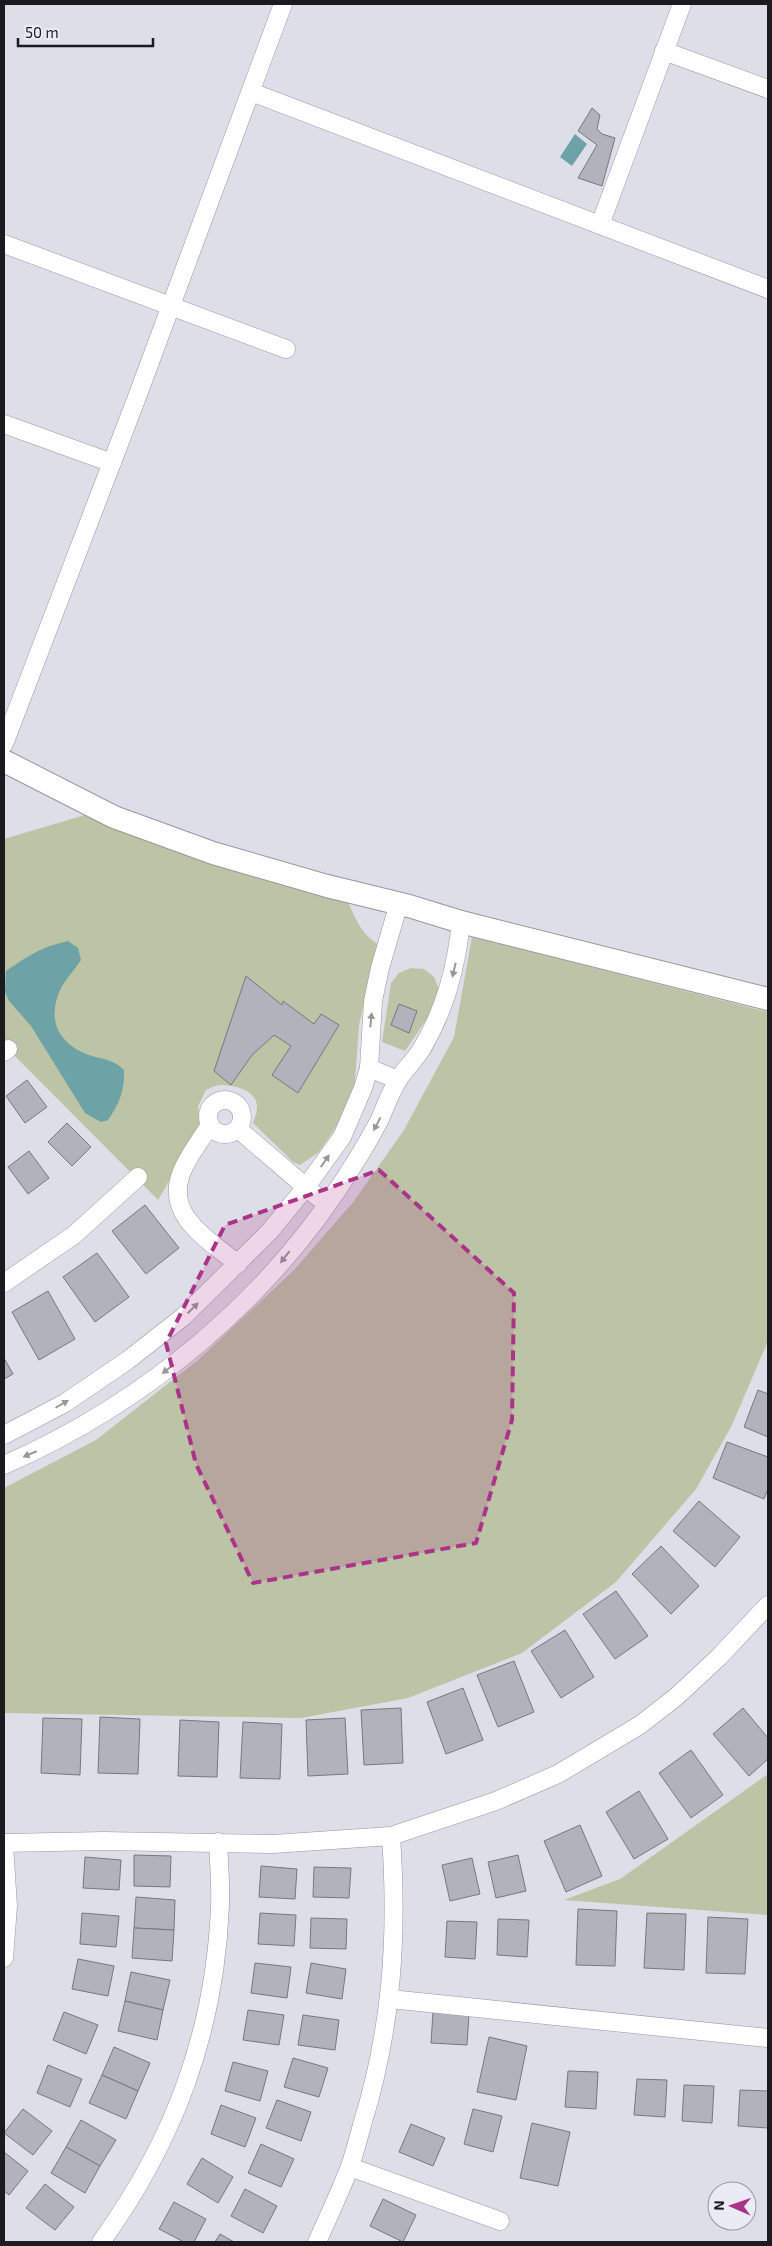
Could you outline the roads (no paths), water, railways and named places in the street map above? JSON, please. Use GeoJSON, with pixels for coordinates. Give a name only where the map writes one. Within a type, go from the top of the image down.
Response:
{"type":"FeatureCollection","features":[{"type":"Feature","properties":{"kind":"street"},"geometry":{"type":"LineString","coordinates":[[4,744],[171,307],[283,4]]}},
{"type":"Feature","properties":{"kind":"street"},"geometry":{"type":"LineString","coordinates":[[600,225],[682,4]]}},
{"type":"Feature","properties":{"kind":"street"},"geometry":{"type":"LineString","coordinates":[[664,51],[768,89]]}},
{"type":"Feature","properties":{"kind":"street"},"geometry":{"type":"LineString","coordinates":[[250,92],[768,289]]}},
{"type":"Feature","properties":{"kind":"street"},"geometry":{"type":"LineString","coordinates":[[4,244],[286,349]]}},
{"type":"Feature","properties":{"kind":"street"},"geometry":{"type":"LineString","coordinates":[[4,424],[112,463]]}},
{"type":"Feature","properties":{"kind":"street"},"geometry":{"type":"LineString","coordinates":[[4,761],[114,817],[213,853],[327,886],[399,903],[461,922],[768,999]]}},
{"type":"Feature","properties":{"kind":"street"},"geometry":{"type":"LineString","coordinates":[[4,1435],[65,1404],[128,1360],[183,1317],[270,1231],[306,1187],[342,1137],[363,1088],[368,1068],[373,1001],[388,935],[399,903]]}},
{"type":"Feature","properties":{"kind":"street"},"geometry":{"type":"LineString","coordinates":[[4,1465],[39,1450],[105,1413],[168,1370],[226,1320],[273,1272],[327,1205],[354,1165],[378,1124],[398,1080],[420,1052],[450,990],[458,956],[461,922]]}},
{"type":"Feature","properties":{"kind":"street"},"geometry":{"type":"LineString","coordinates":[[368,1068],[398,1080]]}},
{"type":"Feature","properties":{"kind":"street"},"geometry":{"type":"LineString","coordinates":[[210,1124],[220,1133],[226,1134],[238,1128],[242,1116],[237,1104],[223,1100],[211,1107],[209,1113],[210,1124],[181,1173],[176,1190],[177,1203],[183,1215],[195,1228],[238,1264]]}},
{"type":"Feature","properties":{"kind":"street"},"geometry":{"type":"LineString","coordinates":[[238,1128],[327,1205]]}},
{"type":"Feature","properties":{"kind":"street"},"geometry":{"type":"LineString","coordinates":[[4,1283],[74,1234],[138,1177]]}},
{"type":"Feature","properties":{"kind":"street"},"geometry":{"type":"LineString","coordinates":[[4,1958],[8,1906],[4,1844],[104,1841],[273,1844],[391,1836],[496,1801],[558,1774],[640,1726],[676,1697],[719,1657],[768,1605]]}},
{"type":"Feature","properties":{"kind":"street"},"geometry":{"type":"LineString","coordinates":[[318,2242],[350,2168],[375,2084],[390,1999],[394,1936],[391,1836]]}},
{"type":"Feature","properties":{"kind":"street"},"geometry":{"type":"LineString","coordinates":[[101,2242],[127,2206],[159,2151],[184,2092],[203,2031],[216,1960],[220,1905],[218,1842]]}},
{"type":"Feature","properties":{"kind":"street"},"geometry":{"type":"LineString","coordinates":[[390,1999],[768,2038]]}},
{"type":"Feature","properties":{"kind":"street"},"geometry":{"type":"LineString","coordinates":[[350,2168],[500,2220]]}},
{"type":"Feature","properties":{"kind":"water"},"geometry":{"type":"Polygon","coordinates":[[[575,134],[587,144],[572,166],[560,157],[575,134]]]}},
{"type":"Feature","properties":{"kind":"water"},"geometry":{"type":"Polygon","coordinates":[[[68,941],[78,948],[81,960],[61,988],[57,999],[55,1020],[58,1029],[69,1044],[78,1050],[112,1062],[124,1070],[122,1090],[118,1103],[108,1120],[101,1122],[85,1113],[31,1026],[9,1001],[5,992],[6,971],[35,953],[68,941]]]}}]}
